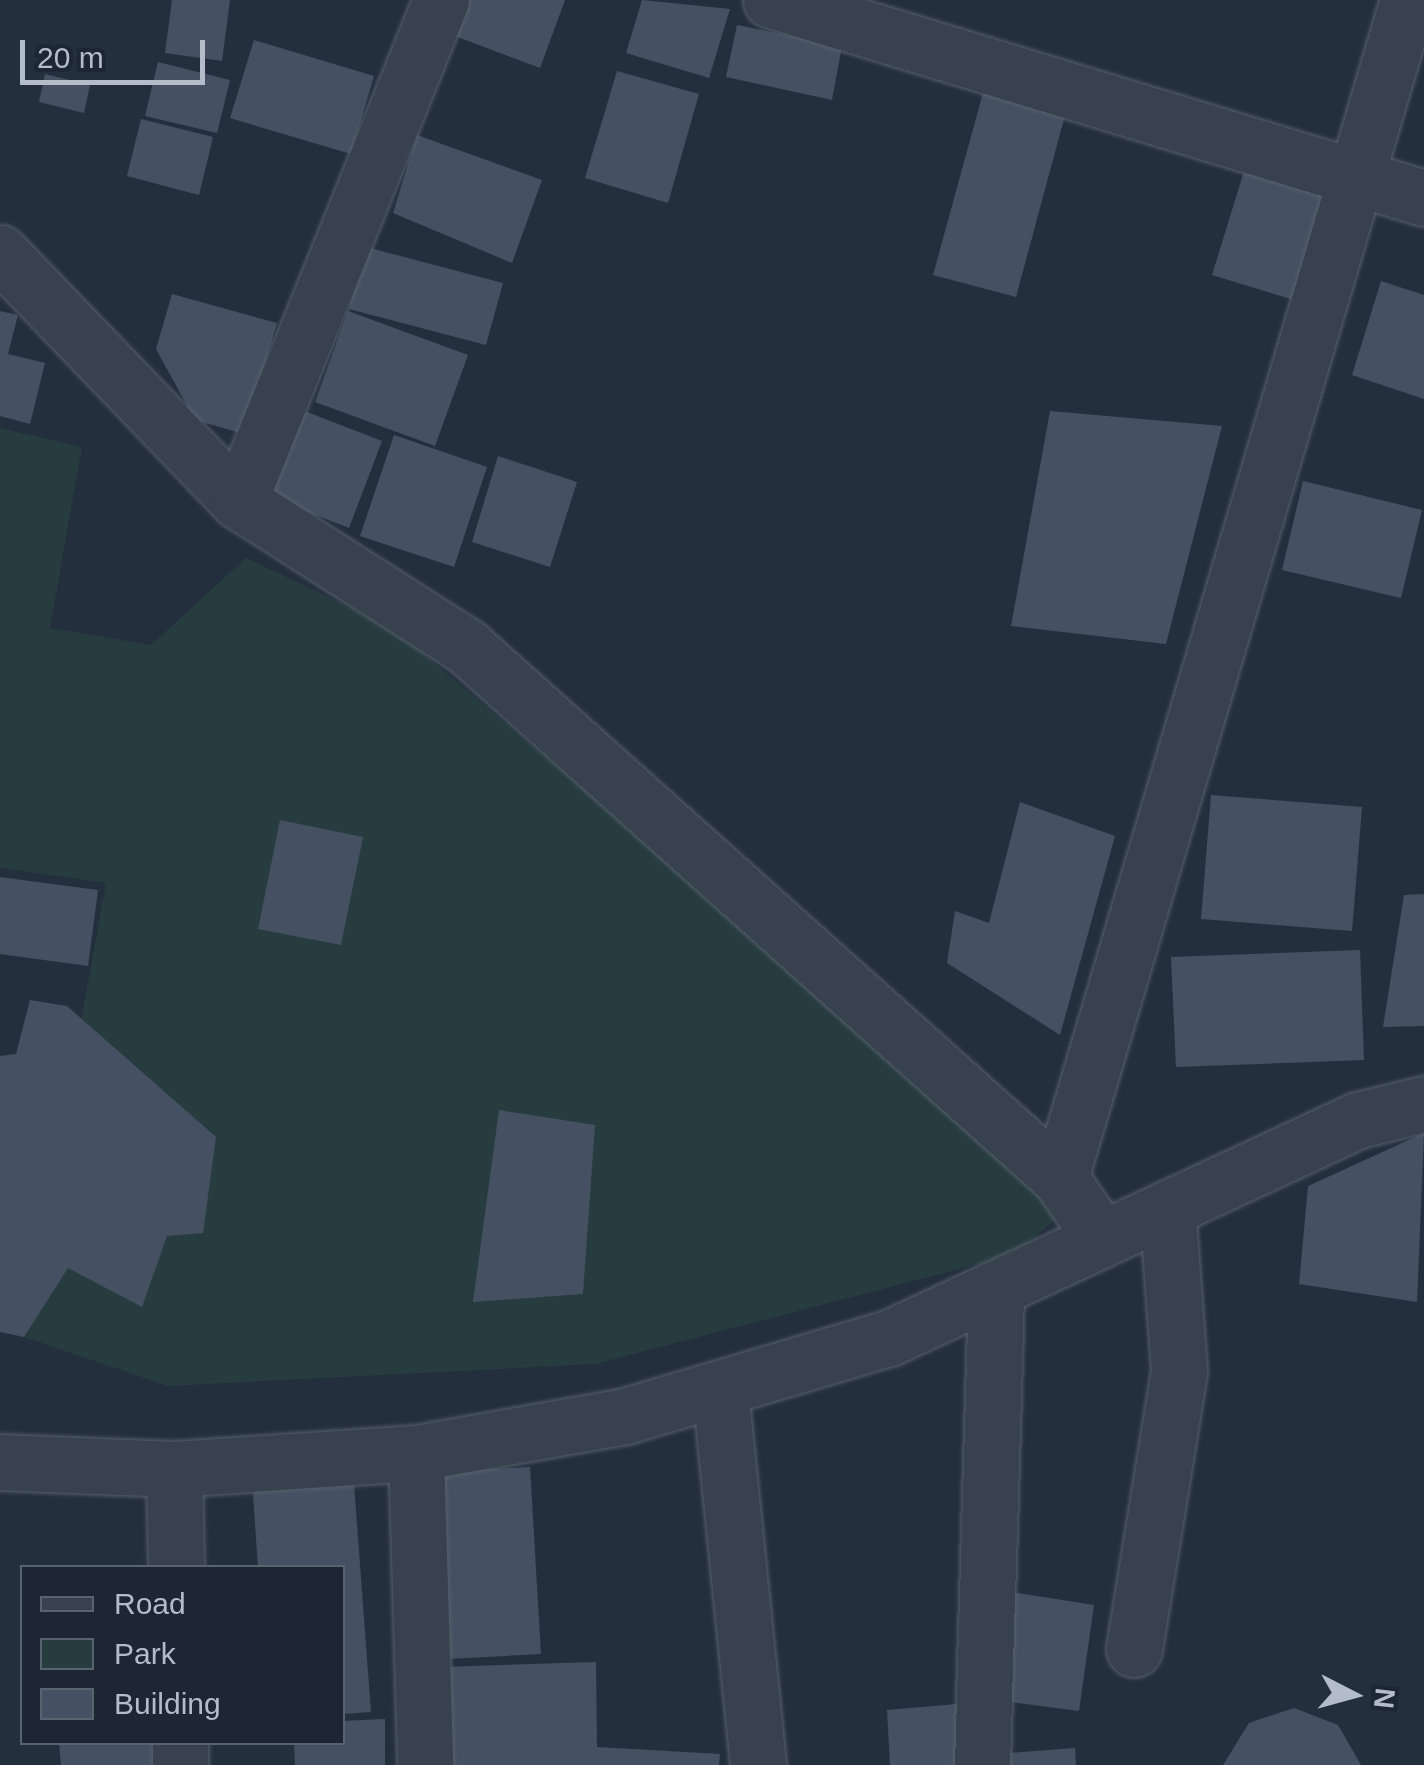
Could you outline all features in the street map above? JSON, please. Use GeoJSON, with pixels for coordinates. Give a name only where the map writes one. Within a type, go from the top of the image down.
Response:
{"type":"FeatureCollection","features":[{"type":"Feature","properties":{"kind":"street"},"geometry":{"type":"LineString","coordinates":[[240,501],[441,0]]}},
{"type":"Feature","properties":{"kind":"street"},"geometry":{"type":"LineString","coordinates":[[771,0],[1424,198]]}},
{"type":"Feature","properties":{"kind":"street"},"geometry":{"type":"LineString","coordinates":[[1060,1178],[1408,0]]}},
{"type":"Feature","properties":{"kind":"street"},"geometry":{"type":"LineString","coordinates":[[0,254],[240,501],[467,647],[1060,1178],[1102,1238]]}},
{"type":"Feature","properties":{"kind":"street"},"geometry":{"type":"LineString","coordinates":[[0,1462],[174,1469],[416,1453],[720,1390],[889,1338],[1358,1120],[1424,1104]]}},
{"type":"Feature","properties":{"kind":"street"},"geometry":{"type":"LineString","coordinates":[[1134,1650],[1180,1370],[1166,1208]]}},
{"type":"Feature","properties":{"kind":"street"},"geometry":{"type":"LineString","coordinates":[[982,1765],[996,1288]]}},
{"type":"Feature","properties":{"kind":"street"},"geometry":{"type":"LineString","coordinates":[[720,1390],[758,1765]]}},
{"type":"Feature","properties":{"kind":"street"},"geometry":{"type":"LineString","coordinates":[[416,1453],[426,1765]]}},
{"type":"Feature","properties":{"kind":"street"},"geometry":{"type":"LineString","coordinates":[[174,1469],[176,1565]]}},
{"type":"Feature","properties":{"kind":"green space"},"geometry":{"type":"Polygon","coordinates":[[[0,428],[82,447],[50,628],[151,645],[246,558],[390,626],[1049,1179],[1057,1218],[1013,1255],[595,1364],[168,1386],[24,1337],[106,883],[0,868],[0,428]]]}},
{"type":"Feature","properties":{"kind":"building"},"geometry":{"type":"Polygon","coordinates":[[[172,0],[230,0],[222,61],[165,53],[172,0]]]}},
{"type":"Feature","properties":{"kind":"building"},"geometry":{"type":"Polygon","coordinates":[[[454,0],[565,0],[540,68],[442,31],[454,0]]]}},
{"type":"Feature","properties":{"kind":"building"},"geometry":{"type":"Polygon","coordinates":[[[642,0],[730,9],[709,78],[626,53],[642,0]]]}},
{"type":"Feature","properties":{"kind":"building"},"geometry":{"type":"Polygon","coordinates":[[[737,25],[842,46],[832,100],[726,77],[737,25]]]}},
{"type":"Feature","properties":{"kind":"building"},"geometry":{"type":"Polygon","coordinates":[[[254,40],[374,76],[351,154],[230,118],[254,40]]]}},
{"type":"Feature","properties":{"kind":"building"},"geometry":{"type":"Polygon","coordinates":[[[158,62],[230,80],[217,133],[145,116],[158,62]]]}},
{"type":"Feature","properties":{"kind":"building"},"geometry":{"type":"Polygon","coordinates":[[[617,71],[699,94],[668,203],[585,178],[617,71]]]}},
{"type":"Feature","properties":{"kind":"building"},"geometry":{"type":"Polygon","coordinates":[[[45,74],[90,85],[84,113],[39,102],[45,74]]]}},
{"type":"Feature","properties":{"kind":"building"},"geometry":{"type":"Polygon","coordinates":[[[986,82],[1068,104],[1016,297],[933,275],[986,82]]]}},
{"type":"Feature","properties":{"kind":"building"},"geometry":{"type":"Polygon","coordinates":[[[141,119],[213,137],[199,195],[127,176],[141,119]]]}},
{"type":"Feature","properties":{"kind":"building"},"geometry":{"type":"Polygon","coordinates":[[[417,135],[542,180],[512,263],[393,213],[417,135]]]}},
{"type":"Feature","properties":{"kind":"building"},"geometry":{"type":"Polygon","coordinates":[[[1245,168],[1330,194],[1297,301],[1212,275],[1245,168]]]}},
{"type":"Feature","properties":{"kind":"building"},"geometry":{"type":"Polygon","coordinates":[[[366,247],[503,283],[486,345],[349,309],[366,247]]]}},
{"type":"Feature","properties":{"kind":"building"},"geometry":{"type":"Polygon","coordinates":[[[1381,281],[1424,295],[1424,399],[1352,375],[1381,281]]]}},
{"type":"Feature","properties":{"kind":"building"},"geometry":{"type":"Polygon","coordinates":[[[172,294],[277,323],[244,434],[195,420],[156,349],[172,294]]]}},
{"type":"Feature","properties":{"kind":"building"},"geometry":{"type":"Polygon","coordinates":[[[0,311],[18,315],[8,354],[45,363],[30,424],[0,416],[0,311]]]}},
{"type":"Feature","properties":{"kind":"building"},"geometry":{"type":"Polygon","coordinates":[[[348,311],[468,355],[435,446],[315,402],[348,311]]]}},
{"type":"Feature","properties":{"kind":"building"},"geometry":{"type":"Polygon","coordinates":[[[302,410],[382,441],[349,528],[269,497],[302,410]]]}},
{"type":"Feature","properties":{"kind":"building"},"geometry":{"type":"Polygon","coordinates":[[[1050,411],[1222,426],[1166,644],[1011,626],[1050,411]]]}},
{"type":"Feature","properties":{"kind":"building"},"geometry":{"type":"Polygon","coordinates":[[[394,435],[487,467],[454,567],[360,536],[394,435]]]}},
{"type":"Feature","properties":{"kind":"building"},"geometry":{"type":"Polygon","coordinates":[[[498,456],[577,482],[550,567],[472,542],[498,456]]]}},
{"type":"Feature","properties":{"kind":"building"},"geometry":{"type":"Polygon","coordinates":[[[1303,481],[1422,510],[1401,598],[1282,570],[1303,481]]]}},
{"type":"Feature","properties":{"kind":"building"},"geometry":{"type":"Polygon","coordinates":[[[1211,795],[1362,807],[1352,931],[1201,919],[1211,795]]]}},
{"type":"Feature","properties":{"kind":"building"},"geometry":{"type":"Polygon","coordinates":[[[1020,802],[1115,836],[1060,1035],[947,963],[955,911],[989,923],[1020,802]]]}},
{"type":"Feature","properties":{"kind":"building"},"geometry":{"type":"Polygon","coordinates":[[[280,820],[363,837],[341,945],[258,929],[280,820]]]}},
{"type":"Feature","properties":{"kind":"building"},"geometry":{"type":"Polygon","coordinates":[[[0,877],[98,890],[88,966],[0,954],[0,877]]]}},
{"type":"Feature","properties":{"kind":"building"},"geometry":{"type":"Polygon","coordinates":[[[1424,894],[1424,1026],[1383,1027],[1404,895],[1424,894]]]}},
{"type":"Feature","properties":{"kind":"building"},"geometry":{"type":"Polygon","coordinates":[[[1360,950],[1364,1060],[1176,1067],[1171,957],[1360,950]]]}},
{"type":"Feature","properties":{"kind":"building"},"geometry":{"type":"Polygon","coordinates":[[[30,1000],[67,1006],[216,1137],[203,1233],[167,1236],[142,1307],[68,1268],[24,1337],[0,1332],[0,1056],[16,1054],[30,1000]]]}},
{"type":"Feature","properties":{"kind":"building"},"geometry":{"type":"Polygon","coordinates":[[[499,1110],[595,1125],[583,1294],[473,1302],[499,1110]]]}},
{"type":"Feature","properties":{"kind":"building"},"geometry":{"type":"Polygon","coordinates":[[[1424,1133],[1417,1302],[1299,1284],[1308,1186],[1424,1133]]]}},
{"type":"Feature","properties":{"kind":"building"},"geometry":{"type":"Polygon","coordinates":[[[530,1467],[541,1654],[446,1659],[434,1472],[530,1467]]]}},
{"type":"Feature","properties":{"kind":"building"},"geometry":{"type":"Polygon","coordinates":[[[353,1471],[371,1712],[345,1714],[345,1565],[258,1565],[252,1479],[353,1471]]]}},
{"type":"Feature","properties":{"kind":"building"},"geometry":{"type":"Polygon","coordinates":[[[1004,1591],[1094,1605],[1079,1711],[988,1699],[1004,1591]]]}},
{"type":"Feature","properties":{"kind":"building"},"geometry":{"type":"Polygon","coordinates":[[[596,1662],[597,1747],[720,1754],[719,1765],[441,1765],[439,1667],[596,1662]]]}},
{"type":"Feature","properties":{"kind":"building"},"geometry":{"type":"Polygon","coordinates":[[[968,1703],[971,1765],[890,1765],[887,1710],[968,1703]]]}},
{"type":"Feature","properties":{"kind":"building"},"geometry":{"type":"Polygon","coordinates":[[[1294,1708],[1338,1725],[1361,1765],[1223,1765],[1249,1723],[1294,1708]]]}},
{"type":"Feature","properties":{"kind":"building"},"geometry":{"type":"Polygon","coordinates":[[[385,1719],[385,1765],[295,1765],[294,1745],[345,1745],[345,1721],[385,1719]]]}},
{"type":"Feature","properties":{"kind":"building"},"geometry":{"type":"Polygon","coordinates":[[[59,1745],[160,1745],[161,1765],[61,1765],[59,1745]]]}},
{"type":"Feature","properties":{"kind":"building"},"geometry":{"type":"Polygon","coordinates":[[[1075,1748],[1076,1765],[997,1765],[996,1754],[1075,1748]]]}}]}
